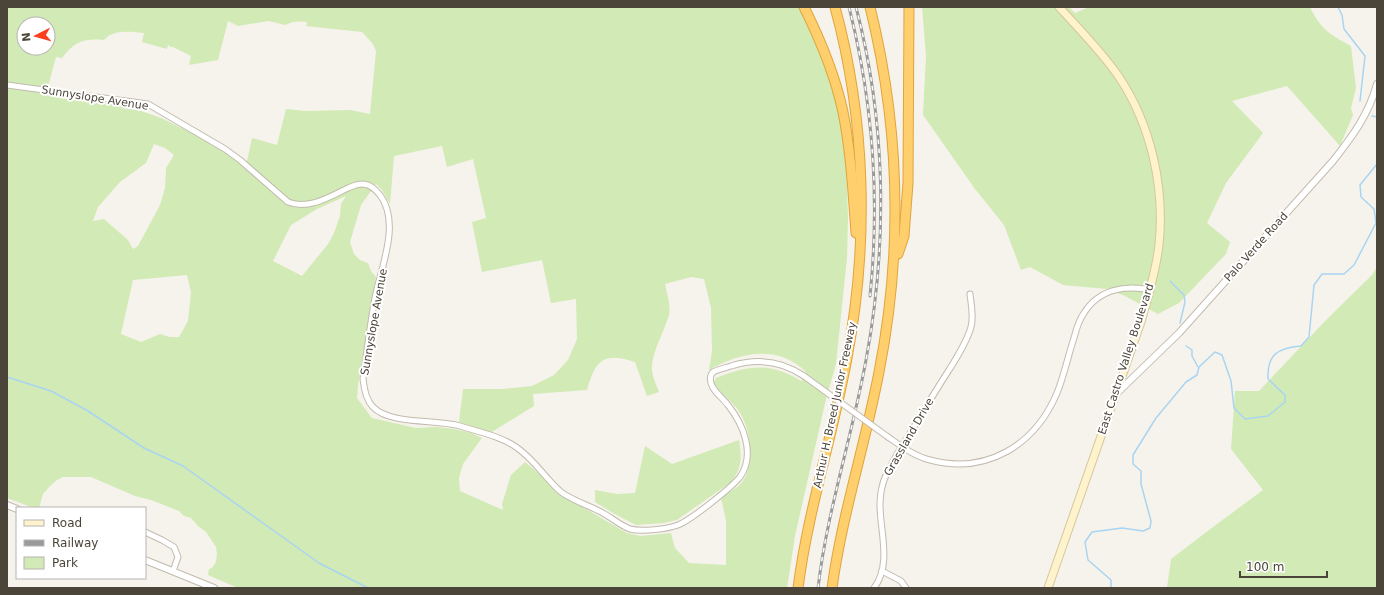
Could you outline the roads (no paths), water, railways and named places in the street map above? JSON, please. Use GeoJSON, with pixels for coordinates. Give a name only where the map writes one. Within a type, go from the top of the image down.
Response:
{"type":"FeatureCollection","features":[{"type":"Feature","properties":{"kind":"highway"},"geometry":{"type":"LineString","coordinates":[[804,7],[825,52],[843,111],[850,159],[859,272]]}},
{"type":"Feature","properties":{"kind":"highway","name":"Arthur H. Breed Junior Freeway"},"geometry":{"type":"LineString","coordinates":[[798,588],[810,517],[847,358],[859,272],[862,209],[858,141],[850,72],[835,7]]}},
{"type":"Feature","properties":{"kind":"highway"},"geometry":{"type":"LineString","coordinates":[[832,588],[842,529],[881,361],[894,263],[896,215],[891,130],[883,68],[870,7]]}},
{"type":"Feature","properties":{"kind":"highway"},"geometry":{"type":"LineString","coordinates":[[894,263],[904,236],[907,207],[910,136],[909,7]]}},
{"type":"Feature","properties":{"kind":"main road","name":"East Castro Valley Boulevard"},"geometry":{"type":"LineString","coordinates":[[1048,588],[1151,290],[1159,245],[1160,197],[1156,167],[1144,127],[1118,76],[1093,44],[1059,7]]}},
{"type":"Feature","properties":{"kind":"street","name":"Palo Verde Road"},"geometry":{"type":"LineString","coordinates":[[1115,395],[1179,333],[1334,161],[1356,131],[1372,99],[1377,84]]}},
{"type":"Feature","properties":{"kind":"street","name":"Sunnyslope Avenue"},"geometry":{"type":"LineString","coordinates":[[7,85],[148,104],[225,149],[240,160],[288,202],[294,204],[314,204],[361,184],[372,187],[382,198],[386,207],[390,228],[376,296],[364,380],[364,390],[368,401],[373,408],[383,414],[403,420],[450,424],[504,440],[517,447],[563,493],[604,513],[630,529],[658,529],[679,524],[707,505],[734,483],[743,471],[747,457],[747,444],[743,431],[736,417],[728,404],[714,390],[710,382],[711,375],[716,370],[738,364],[758,361],[783,365],[804,376],[902,447],[926,459],[956,464],[984,461],[998,456],[1023,442],[1033,432],[1050,408],[1058,391],[1078,324],[1083,313],[1091,304],[1106,293],[1122,288],[1130,287],[1151,290]]}},
{"type":"Feature","properties":{"kind":"street","name":"Grassland Drive"},"geometry":{"type":"LineString","coordinates":[[874,588],[882,571],[884,546],[880,512],[881,496],[886,476],[967,336],[971,326],[972,315],[970,294]]}},
{"type":"Feature","properties":{"kind":"street"},"geometry":{"type":"LineString","coordinates":[[146,532],[174,547],[178,557],[173,572]]}},
{"type":"Feature","properties":{"kind":"street"},"geometry":{"type":"LineString","coordinates":[[146,560],[214,588]]}},
{"type":"Feature","properties":{"kind":"street"},"geometry":{"type":"LineString","coordinates":[[882,571],[901,581],[906,588]]}},
{"type":"Feature","properties":{"kind":"waterway"},"geometry":{"type":"LineString","coordinates":[[673,7],[681,7]]}},
{"type":"Feature","properties":{"kind":"waterway"},"geometry":{"type":"LineString","coordinates":[[1338,7],[1342,15],[1344,29],[1365,56],[1360,101]]}},
{"type":"Feature","properties":{"kind":"waterway"},"geometry":{"type":"LineString","coordinates":[[1372,116],[1377,117]]}},
{"type":"Feature","properties":{"kind":"waterway"},"geometry":{"type":"LineString","coordinates":[[1111,588],[1111,580],[1088,560],[1085,542],[1092,532],[1122,528],[1143,531],[1150,528],[1151,521],[1141,484],[1141,471],[1133,464],[1133,455],[1156,418],[1186,382],[1197,375],[1199,367],[1215,352],[1222,355],[1231,381],[1234,408],[1245,419],[1268,416],[1285,402],[1285,395],[1268,379],[1268,370],[1272,358],[1286,348],[1301,346],[1309,337],[1314,285],[1322,274],[1344,274],[1354,265],[1376,223],[1374,209],[1361,197],[1360,185],[1377,164]]}},
{"type":"Feature","properties":{"kind":"waterway"},"geometry":{"type":"LineString","coordinates":[[1170,281],[1184,295],[1185,302],[1180,323]]}},
{"type":"Feature","properties":{"kind":"waterway"},"geometry":{"type":"LineString","coordinates":[[1186,346],[1192,350],[1192,356],[1198,367]]}},
{"type":"Feature","properties":{"kind":"waterway"},"geometry":{"type":"LineString","coordinates":[[7,377],[51,391],[88,411],[144,448],[183,466],[319,563],[368,588]]}},
{"type":"Feature","properties":{"kind":"railway"},"geometry":{"type":"LineString","coordinates":[[849,7],[864,79],[872,151],[874,223],[870,296]]}},
{"type":"Feature","properties":{"kind":"railway"},"geometry":{"type":"LineString","coordinates":[[818,588],[833,502],[854,417],[866,360],[878,272],[880,227],[878,138],[866,50],[856,7]]}}]}
